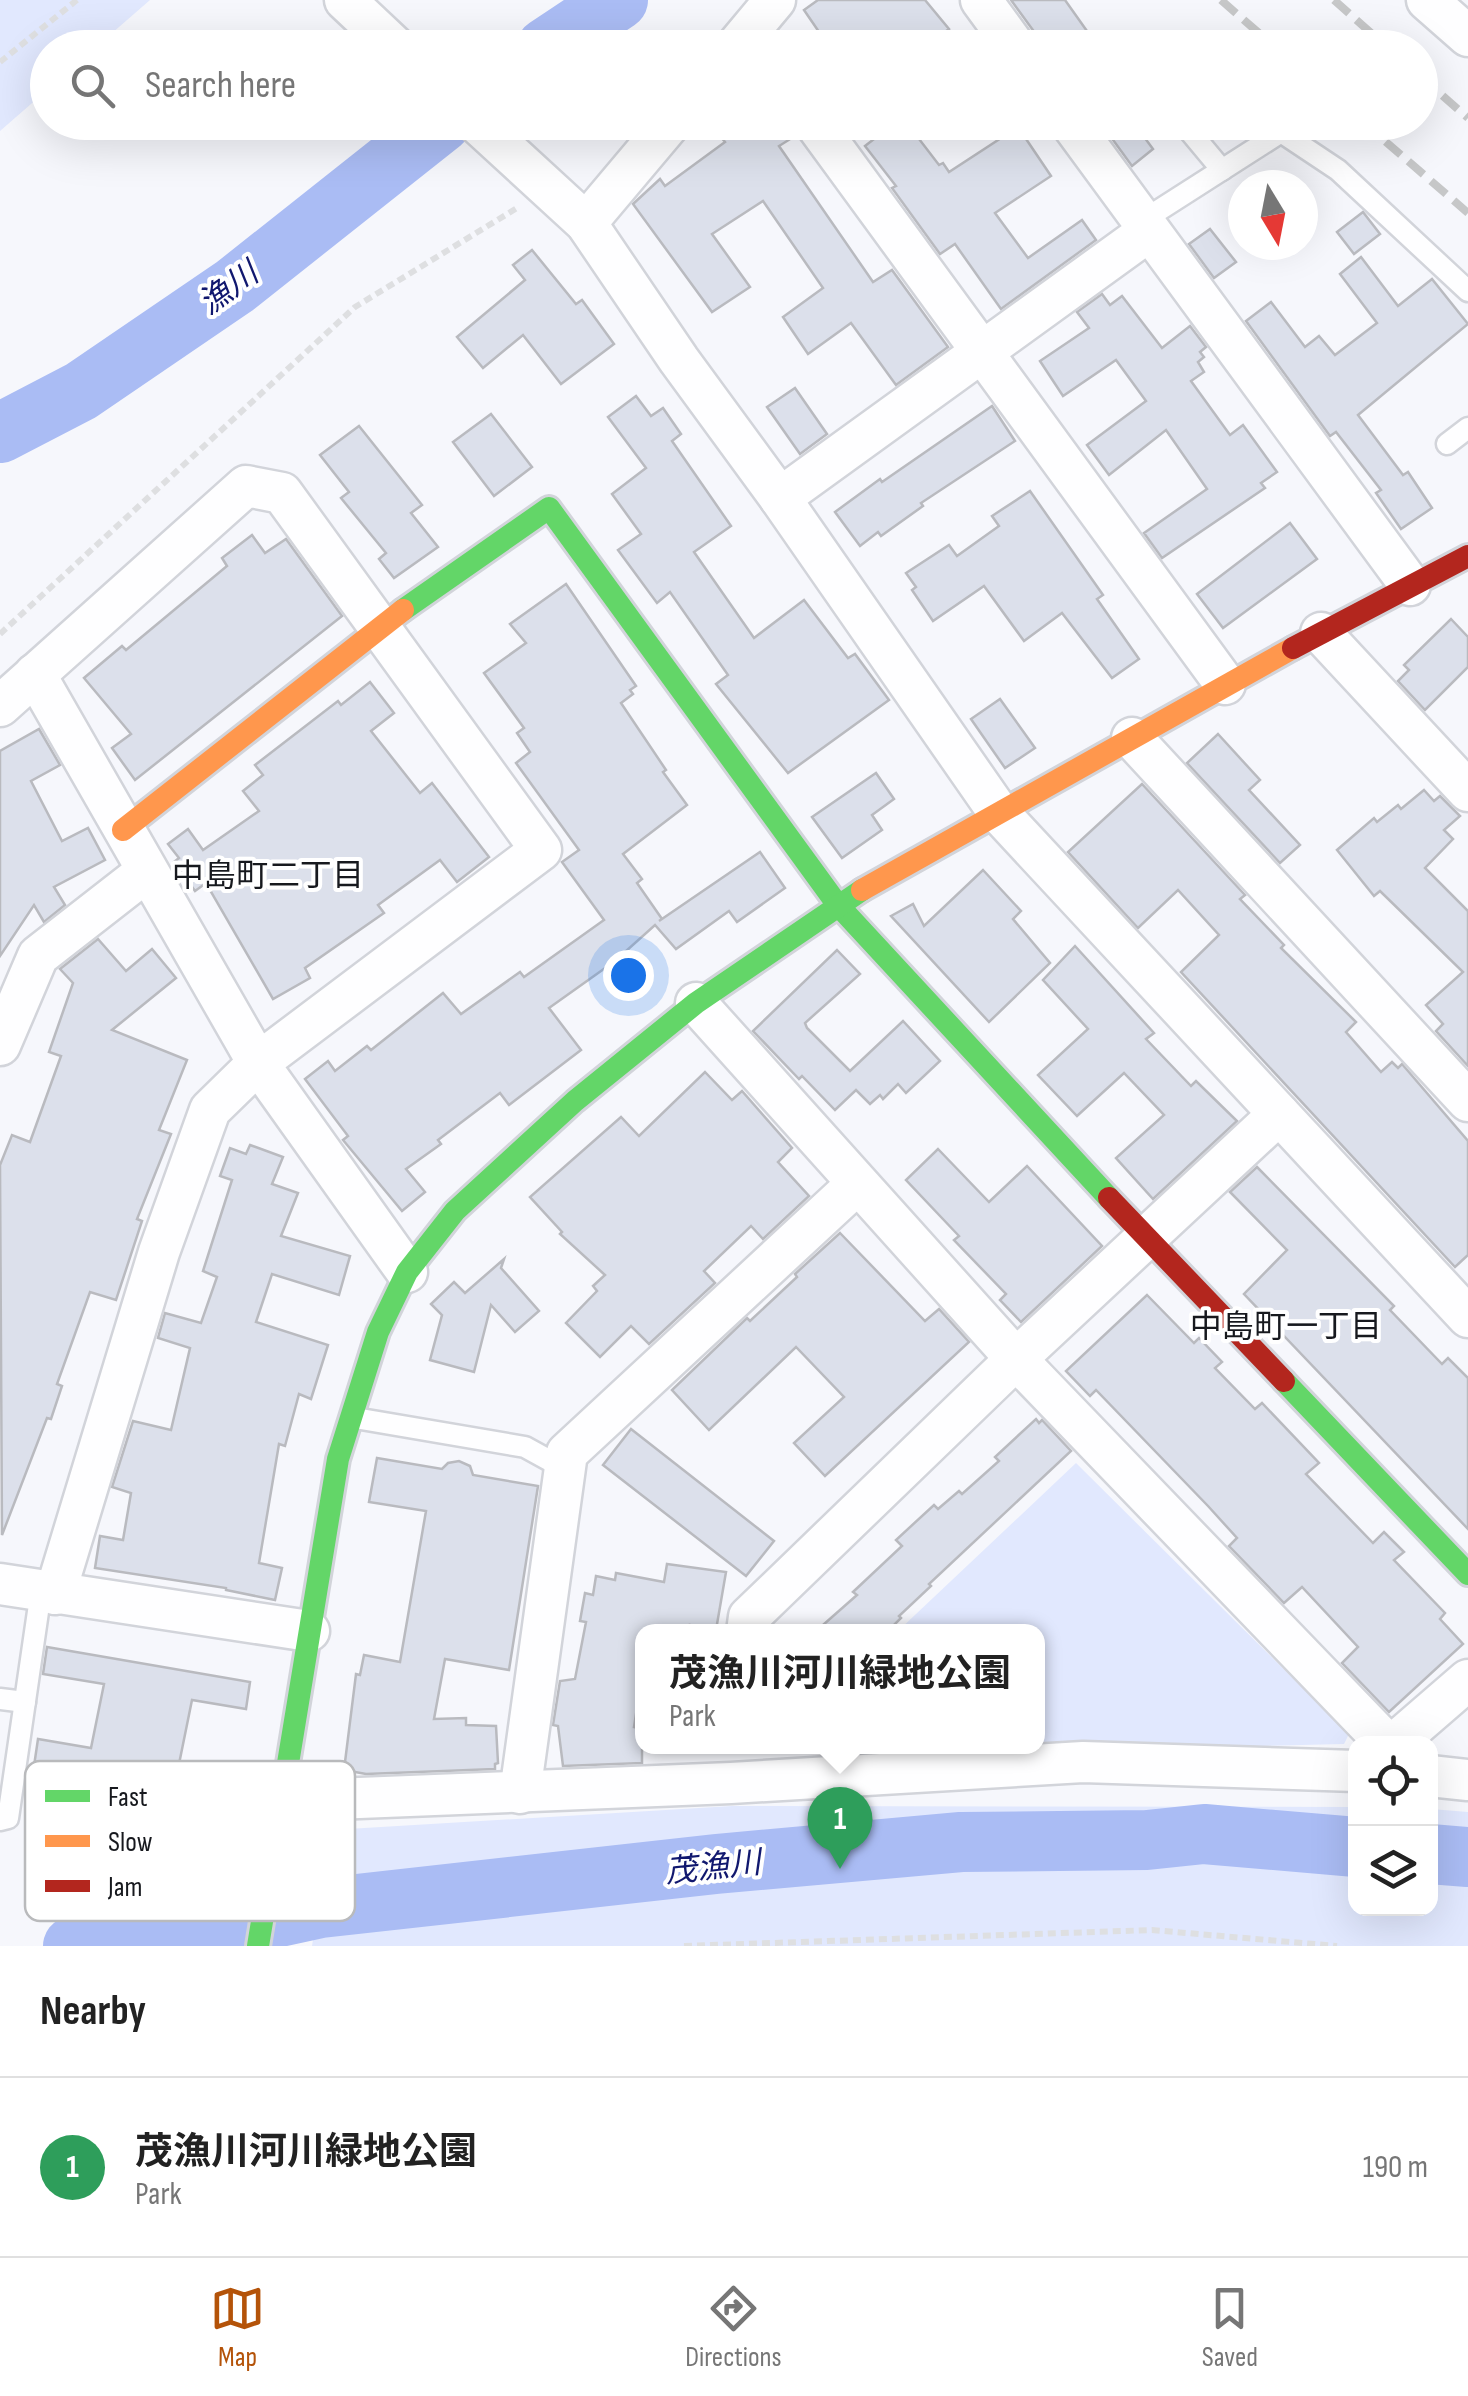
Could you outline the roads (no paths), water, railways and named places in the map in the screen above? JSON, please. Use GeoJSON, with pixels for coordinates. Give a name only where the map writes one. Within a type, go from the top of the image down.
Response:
{"type":"FeatureCollection","features":[{"type":"Feature","properties":{"kind":"street"},"geometry":{"type":"LineString","coordinates":[[345,0],[377,30]]}},
{"type":"Feature","properties":{"kind":"street"},"geometry":{"type":"LineString","coordinates":[[755,30],[774,0]]}},
{"type":"Feature","properties":{"kind":"street"},"geometry":{"type":"LineString","coordinates":[[981,0],[1003,30]]}},
{"type":"Feature","properties":{"kind":"street"},"geometry":{"type":"LineString","coordinates":[[1437,3],[1468,36]]}},
{"type":"Feature","properties":{"kind":"street"},"geometry":{"type":"LineString","coordinates":[[495,140],[586,223],[678,360],[780,498],[999,813],[1468,1316]]}},
{"type":"Feature","properties":{"kind":"street"},"geometry":{"type":"LineString","coordinates":[[586,223],[656,140]]}},
{"type":"Feature","properties":{"kind":"street"},"geometry":{"type":"LineString","coordinates":[[827,140],[1225,684]]}},
{"type":"Feature","properties":{"kind":"street"},"geometry":{"type":"LineString","coordinates":[[1083,140],[1410,586]]}},
{"type":"Feature","properties":{"kind":"street"},"geometry":{"type":"LineString","coordinates":[[780,498],[981,353],[1146,226]]}},
{"type":"Feature","properties":{"kind":"street"},"geometry":{"type":"LineString","coordinates":[[0,706],[246,486],[282,494],[541,850],[258,1063],[210,1110],[159,1252],[48,1592]]}},
{"type":"Feature","properties":{"kind":"street"},"geometry":{"type":"LineString","coordinates":[[123,830],[378,628],[549,508],[837,904],[1148,1239],[1468,1574]]}},
{"type":"Feature","properties":{"kind":"street"},"geometry":{"type":"LineString","coordinates":[[290,1761],[338,1459],[350,1417],[378,1332],[407,1272],[455,1211],[520,1150],[696,1003],[837,904],[1225,684],[1468,556]]}},
{"type":"Feature","properties":{"kind":"street"},"geometry":{"type":"LineString","coordinates":[[1321,633],[1468,791]]}},
{"type":"Feature","properties":{"kind":"street"},"geometry":{"type":"LineString","coordinates":[[36,674],[258,1063],[407,1272]]}},
{"type":"Feature","properties":{"kind":"street"},"geometry":{"type":"LineString","coordinates":[[1132,738],[1468,1101]]}},
{"type":"Feature","properties":{"kind":"street"},"geometry":{"type":"LineString","coordinates":[[0,1045],[38,956],[147,871]]}},
{"type":"Feature","properties":{"kind":"street"},"geometry":{"type":"LineString","coordinates":[[696,1003],[1016,1359],[1382,1736]]}},
{"type":"Feature","properties":{"kind":"street"},"geometry":{"type":"LineString","coordinates":[[748,1624],[749,1617],[1016,1359],[1280,1114]]}},
{"type":"Feature","properties":{"kind":"street"},"geometry":{"type":"LineString","coordinates":[[520,1794],[568,1453],[857,1184]]}},
{"type":"Feature","properties":{"kind":"street"},"geometry":{"type":"LineString","coordinates":[[0,1584],[310,1631]]}},
{"type":"Feature","properties":{"kind":"street"},"geometry":{"type":"LineString","coordinates":[[1400,1736],[1468,1680]]}},
{"type":"Feature","properties":{"kind":"street"},"geometry":{"type":"LineString","coordinates":[[355,1799],[520,1794],[732,1765],[1083,1762],[1348,1771]]}},
{"type":"Feature","properties":{"kind":"street"},"geometry":{"type":"LineString","coordinates":[[1438,1777],[1468,1780]]}},
{"type":"Feature","properties":{"kind":"street"},"geometry":{"type":"LineString","coordinates":[[258,1946],[262,1921]]}},
{"type":"Feature","properties":{"kind":"lane"},"geometry":{"type":"LineString","coordinates":[[1197,140],[1222,170]]}},
{"type":"Feature","properties":{"kind":"lane"},"geometry":{"type":"LineString","coordinates":[[1146,226],[1269,140]]}},
{"type":"Feature","properties":{"kind":"lane"},"geometry":{"type":"LineString","coordinates":[[1293,140],[1338,170],[1468,291]]}},
{"type":"Feature","properties":{"kind":"lane"},"geometry":{"type":"LineString","coordinates":[[1447,444],[1468,428]]}},
{"type":"Feature","properties":{"kind":"lane"},"geometry":{"type":"LineString","coordinates":[[350,1417],[525,1447],[566,1468]]}},
{"type":"Feature","properties":{"kind":"lane"},"geometry":{"type":"LineString","coordinates":[[0,1820],[8,1818],[25,1702],[48,1592]]}},
{"type":"Feature","properties":{"kind":"lane"},"geometry":{"type":"LineString","coordinates":[[0,1699],[25,1702]]}},
{"type":"Feature","properties":{"kind":"waterway","name":"漁川"},"geometry":{"type":"LineString","coordinates":[[573,30],[618,0]]}},
{"type":"Feature","properties":{"kind":"waterway","name":"漁川"},"geometry":{"type":"LineString","coordinates":[[0,433],[81,391],[235,286],[419,140]]}},
{"type":"Feature","properties":{"kind":"waterway","name":"茂漁川"},"geometry":{"type":"LineString","coordinates":[[355,1904],[716,1864],[961,1842],[1147,1840],[1204,1834],[1348,1846]]}},
{"type":"Feature","properties":{"kind":"waterway","name":"茂漁川"},"geometry":{"type":"LineString","coordinates":[[1438,1855],[1468,1857]]}},
{"type":"Feature","properties":{"kind":"waterway","name":"茂漁川"},"geometry":{"type":"LineString","coordinates":[[73,1946],[261,1921]]}},
{"type":"Feature","properties":{"kind":"railway"},"geometry":{"type":"LineString","coordinates":[[1221,0],[1255,30]]}},
{"type":"Feature","properties":{"kind":"railway"},"geometry":{"type":"LineString","coordinates":[[1334,0],[1368,30]]}},
{"type":"Feature","properties":{"kind":"railway"},"geometry":{"type":"LineString","coordinates":[[1438,92],[1468,118]]}},
{"type":"Feature","properties":{"kind":"railway"},"geometry":{"type":"LineString","coordinates":[[1384,140],[1468,213]]}},
{"type":"Feature","properties":{"kind":"place","name":"茂漁川河川緑地公園"},"geometry":{"type":"Point","coordinates":[840,1869]}},
{"type":"Feature","properties":{"kind":"district","name":"中島町二丁目"},"geometry":{"type":"Point","coordinates":[268,876]}},
{"type":"Feature","properties":{"kind":"district","name":"中島町一丁目"},"geometry":{"type":"Point","coordinates":[1286,1327]}}]}
